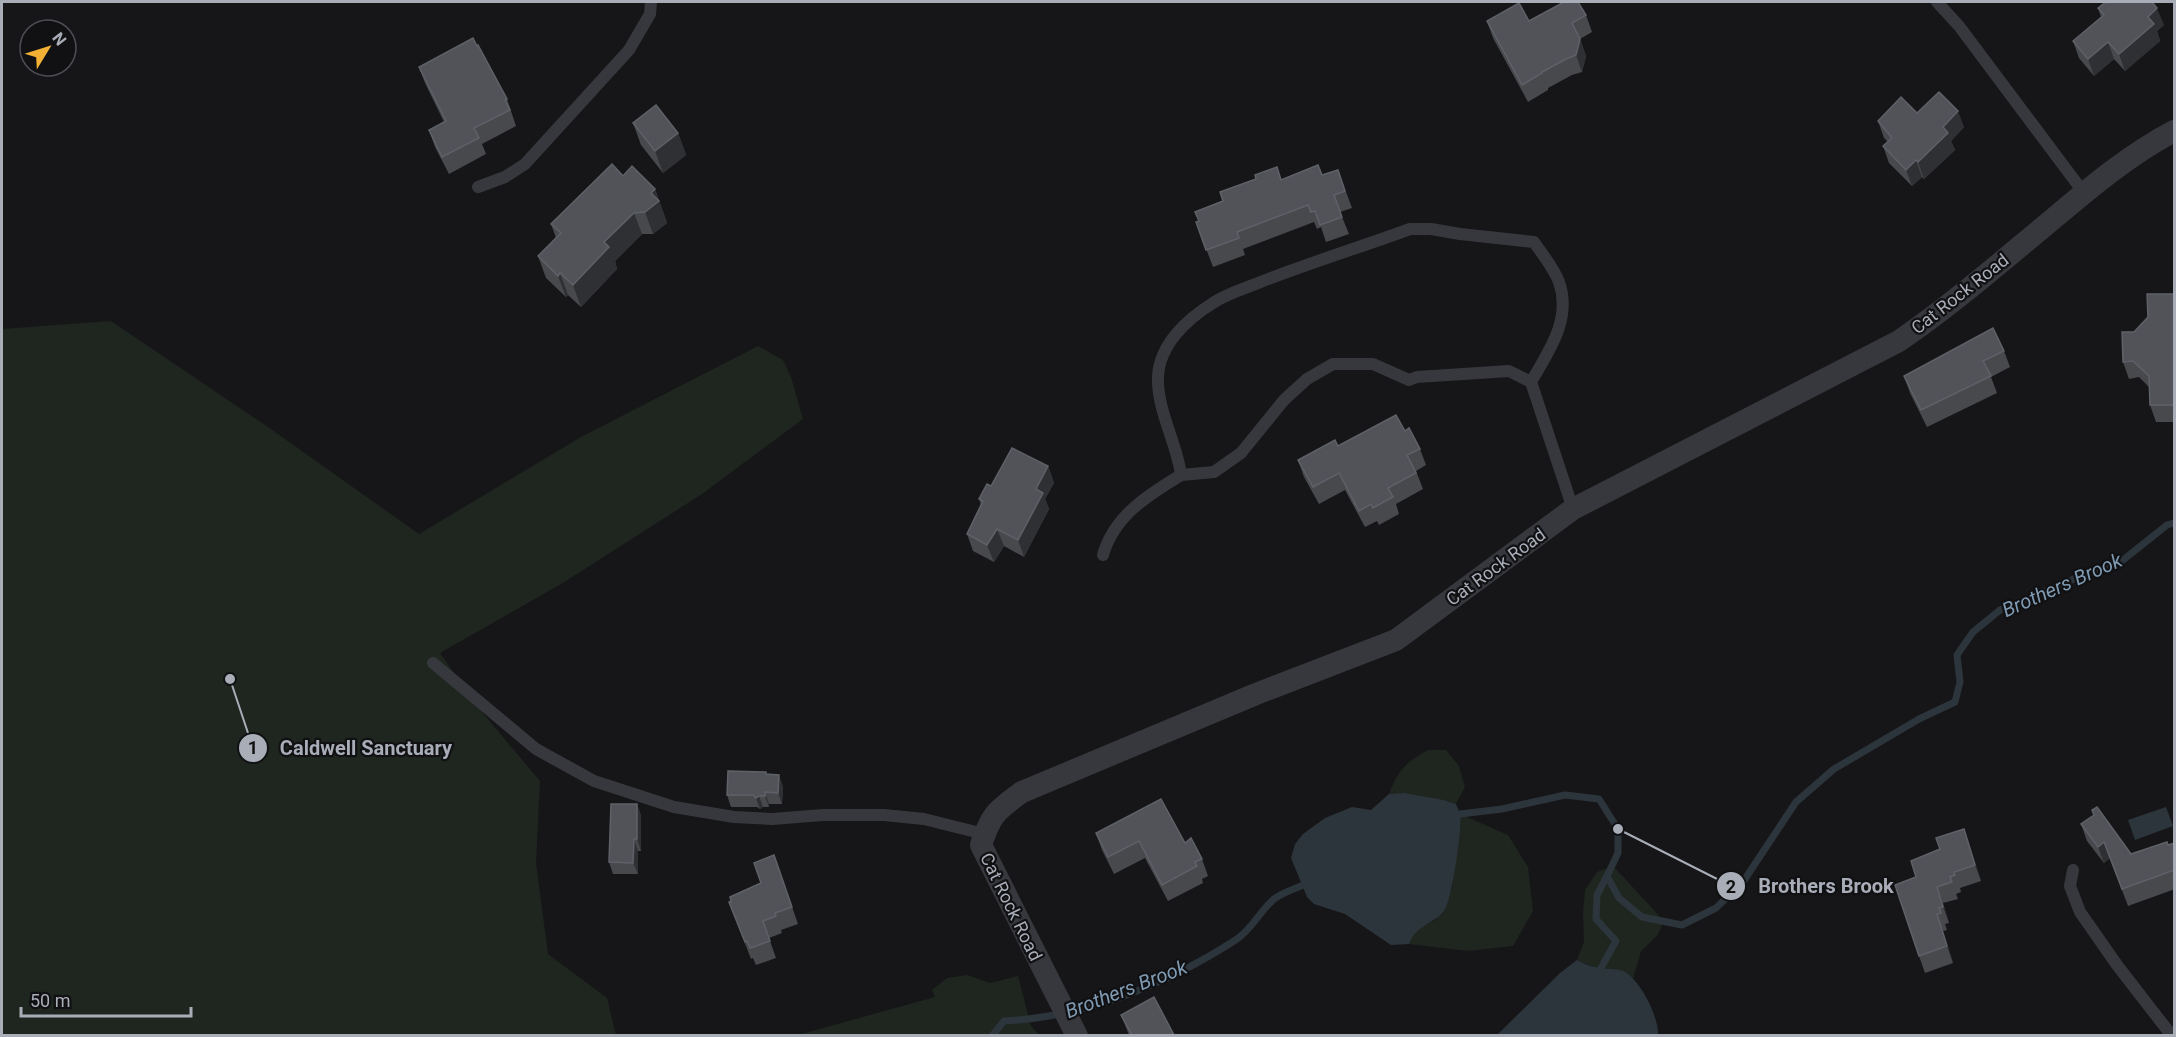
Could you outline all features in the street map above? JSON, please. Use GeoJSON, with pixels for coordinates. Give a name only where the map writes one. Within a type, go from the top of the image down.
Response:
{"type":"FeatureCollection","features":[{"type":"Feature","properties":{"kind":"street","name":"Cat Rock Road"},"geometry":{"type":"LineString","coordinates":[[1077,1035],[981,845],[989,821],[1002,807],[1022,792],[1256,694],[1396,640],[1573,509],[1899,341],[1944,310],[2084,193],[2152,143],[2175,131]]}},
{"type":"Feature","properties":{"kind":"lane"},"geometry":{"type":"LineString","coordinates":[[477,187],[506,177],[525,164],[630,50],[650,14],[651,2]]}},
{"type":"Feature","properties":{"kind":"lane"},"geometry":{"type":"LineString","coordinates":[[1937,2],[1959,26],[2084,193]]}},
{"type":"Feature","properties":{"kind":"lane"},"geometry":{"type":"LineString","coordinates":[[1181,475],[1160,397],[1158,376],[1163,355],[1174,335],[1196,315],[1226,296],[1410,229],[1431,229],[1534,242],[1558,280],[1564,303],[1561,326],[1532,382],[1573,509]]}},
{"type":"Feature","properties":{"kind":"lane"},"geometry":{"type":"LineString","coordinates":[[1103,555],[1108,538],[1116,526],[1136,506],[1181,475],[1214,472],[1241,453],[1284,400],[1307,379],[1333,364],[1373,364],[1409,380],[1417,377],[1509,371],[1532,382]]}},
{"type":"Feature","properties":{"kind":"lane"},"geometry":{"type":"LineString","coordinates":[[434,663],[536,749],[594,781],[674,807],[734,818],[885,815],[924,819],[984,834]]}},
{"type":"Feature","properties":{"kind":"lane"},"geometry":{"type":"LineString","coordinates":[[2073,870],[2070,886],[2080,912],[2117,965],[2172,1035]]}},
{"type":"Feature","properties":{"kind":"shaded area"},"geometry":{"type":"Polygon","coordinates":[[[111,321],[268,427],[419,534],[581,437],[758,346],[783,360],[791,377],[803,419],[702,494],[566,581],[440,653],[477,706],[540,781],[536,863],[548,954],[607,998],[616,1035],[2,1036],[2,329],[111,321]]]}},
{"type":"Feature","properties":{"kind":"shaded area"},"geometry":{"type":"Polygon","coordinates":[[[1428,750],[1446,750],[1459,766],[1465,787],[1456,804],[1444,800],[1389,794],[1404,768],[1428,750]]]}},
{"type":"Feature","properties":{"kind":"shaded area"},"geometry":{"type":"Polygon","coordinates":[[[1404,793],[1456,804],[1461,820],[1460,832],[1454,877],[1445,909],[1416,933],[1409,944],[1391,945],[1345,914],[1314,904],[1307,897],[1291,858],[1295,844],[1303,834],[1325,818],[1352,807],[1371,810],[1389,794],[1404,793]]]}},
{"type":"Feature","properties":{"kind":"shaded area"},"geometry":{"type":"Polygon","coordinates":[[[2166,807],[2173,826],[2135,840],[2128,820],[2166,807]]]}},
{"type":"Feature","properties":{"kind":"shaded area"},"geometry":{"type":"Polygon","coordinates":[[[1460,814],[1508,835],[1528,867],[1533,911],[1513,946],[1468,951],[1409,944],[1411,937],[1421,927],[1436,920],[1452,888],[1460,814]]]}},
{"type":"Feature","properties":{"kind":"shaded area"},"geometry":{"type":"Polygon","coordinates":[[[1613,866],[1664,921],[1657,936],[1641,951],[1633,979],[1621,971],[1596,968],[1577,960],[1584,942],[1585,890],[1597,872],[1613,866]]]}},
{"type":"Feature","properties":{"kind":"shaded area"},"geometry":{"type":"Polygon","coordinates":[[[1577,960],[1598,968],[1623,971],[1629,975],[1642,990],[1652,1009],[1658,1035],[1497,1035],[1560,973],[1577,960]]]}},
{"type":"Feature","properties":{"kind":"shaded area"},"geometry":{"type":"Polygon","coordinates":[[[967,975],[990,983],[1018,976],[1031,1026],[1039,1035],[798,1035],[935,997],[932,990],[947,978],[967,975]]]}},
{"type":"Feature","properties":{"kind":"building"},"geometry":{"type":"Polygon","coordinates":[[[1564,2],[1578,2],[1586,15],[1572,23],[1580,39],[1576,55],[1522,85],[1487,21],[1519,3],[1529,21],[1564,2]]]}},
{"type":"Feature","properties":{"kind":"building"},"geometry":{"type":"Polygon","coordinates":[[[2106,2],[2152,2],[2157,8],[2148,17],[2154,24],[2119,54],[2108,42],[2088,59],[2073,41],[2104,15],[2098,8],[2106,2]]]}},
{"type":"Feature","properties":{"kind":"building"},"geometry":{"type":"Polygon","coordinates":[[[473,38],[507,99],[505,100],[510,110],[474,128],[479,138],[442,157],[429,130],[446,121],[419,67],[473,38]]]}},
{"type":"Feature","properties":{"kind":"building"},"geometry":{"type":"Polygon","coordinates":[[[1939,92],[1958,111],[1943,127],[1948,133],[1918,162],[1916,160],[1906,170],[1883,146],[1892,138],[1878,121],[1901,97],[1917,113],[1939,92]]]}},
{"type":"Feature","properties":{"kind":"building"},"geometry":{"type":"Polygon","coordinates":[[[656,105],[678,133],[655,151],[633,123],[656,105]]]}},
{"type":"Feature","properties":{"kind":"building"},"geometry":{"type":"Polygon","coordinates":[[[612,164],[623,176],[632,166],[655,189],[651,193],[659,201],[645,212],[634,213],[604,242],[609,247],[573,285],[560,273],[558,276],[538,256],[561,233],[551,224],[612,164]]]}},
{"type":"Feature","properties":{"kind":"building"},"geometry":{"type":"Polygon","coordinates":[[[1318,165],[1322,175],[1338,170],[1345,191],[1334,195],[1342,217],[1320,225],[1315,211],[1311,212],[1308,205],[1237,232],[1239,238],[1206,250],[1196,222],[1199,221],[1195,212],[1223,201],[1220,192],[1256,179],[1255,175],[1277,167],[1281,180],[1318,165]]]}},
{"type":"Feature","properties":{"kind":"building"},"geometry":{"type":"Polygon","coordinates":[[[2147,294],[2175,294],[2175,405],[2150,405],[2149,376],[2133,361],[2123,362],[2122,332],[2134,332],[2148,317],[2147,294]]]}},
{"type":"Feature","properties":{"kind":"building"},"geometry":{"type":"Polygon","coordinates":[[[1993,328],[2004,351],[1983,361],[1991,376],[1921,410],[1904,376],[1993,328]]]}},
{"type":"Feature","properties":{"kind":"building"},"geometry":{"type":"Polygon","coordinates":[[[1396,415],[1405,431],[1409,428],[1420,449],[1407,455],[1416,473],[1388,488],[1393,497],[1373,508],[1371,504],[1359,511],[1339,473],[1313,487],[1298,460],[1335,440],[1338,446],[1396,415]]]}},
{"type":"Feature","properties":{"kind":"building"},"geometry":{"type":"Polygon","coordinates":[[[1012,448],[1048,466],[1036,489],[1043,493],[1018,540],[997,529],[987,545],[967,534],[983,501],[979,499],[987,484],[991,486],[1012,448]]]}},
{"type":"Feature","properties":{"kind":"building"},"geometry":{"type":"Polygon","coordinates":[[[728,771],[766,772],[766,774],[779,775],[778,793],[765,792],[765,796],[756,798],[753,795],[727,795],[728,771]]]}},
{"type":"Feature","properties":{"kind":"building"},"geometry":{"type":"Polygon","coordinates":[[[1161,799],[1185,843],[1191,838],[1202,859],[1195,862],[1197,866],[1162,885],[1139,841],[1108,857],[1096,833],[1161,799]]]}},
{"type":"Feature","properties":{"kind":"building"},"geometry":{"type":"Polygon","coordinates":[[[611,804],[637,804],[637,839],[634,839],[633,863],[609,862],[611,804]]]}},
{"type":"Feature","properties":{"kind":"building"},"geometry":{"type":"Polygon","coordinates":[[[2097,807],[2131,854],[2167,842],[2168,845],[2175,843],[2175,871],[2122,889],[2104,842],[2098,847],[2081,824],[2094,815],[2092,810],[2097,807]]]}},
{"type":"Feature","properties":{"kind":"building"},"geometry":{"type":"Polygon","coordinates":[[[1964,829],[1975,865],[1954,872],[1955,875],[1950,877],[1952,882],[1937,887],[1943,907],[1939,908],[1941,913],[1937,914],[1947,946],[1919,956],[1895,885],[1916,877],[1911,861],[1940,849],[1936,838],[1964,829]]]}},
{"type":"Feature","properties":{"kind":"building"},"geometry":{"type":"Polygon","coordinates":[[[774,855],[792,907],[775,913],[776,916],[763,921],[770,941],[750,948],[747,941],[745,942],[729,902],[730,897],[761,883],[754,863],[774,855]]]}},
{"type":"Feature","properties":{"kind":"building"},"geometry":{"type":"Polygon","coordinates":[[[1154,997],[1174,1035],[1132,1035],[1121,1015],[1154,997]]]}},
{"type":"Feature","properties":{"kind":"waterway","name":"Brothers Brook"},"geometry":{"type":"LineString","coordinates":[[1452,818],[1460,814],[1502,809],[1565,795],[1599,799],[1618,829],[1618,853],[1607,876],[1619,898],[1642,917],[1682,925],[1716,908],[1743,882],[1796,802],[1834,769],[1919,719],[1955,702],[1960,682],[1957,655],[1973,632],[2000,610],[2074,579],[2118,564],[2167,525],[2174,523]]}},
{"type":"Feature","properties":{"kind":"waterway"},"geometry":{"type":"LineString","coordinates":[[1596,977],[1616,941],[1596,919],[1597,895],[1607,876]]}},
{"type":"Feature","properties":{"kind":"waterway","name":"Brothers Brook"},"geometry":{"type":"LineString","coordinates":[[992,1036],[1004,1021],[1065,1013],[1096,1005],[1155,984],[1237,939],[1274,899],[1308,883]]}},
{"type":"Feature","properties":{"kind":"place","name":"Caldwell Sanctuary"},"geometry":{"type":"Point","coordinates":[230,679]}},
{"type":"Feature","properties":{"kind":"place","name":"Brothers Brook"},"geometry":{"type":"Point","coordinates":[1618,829]}}]}
